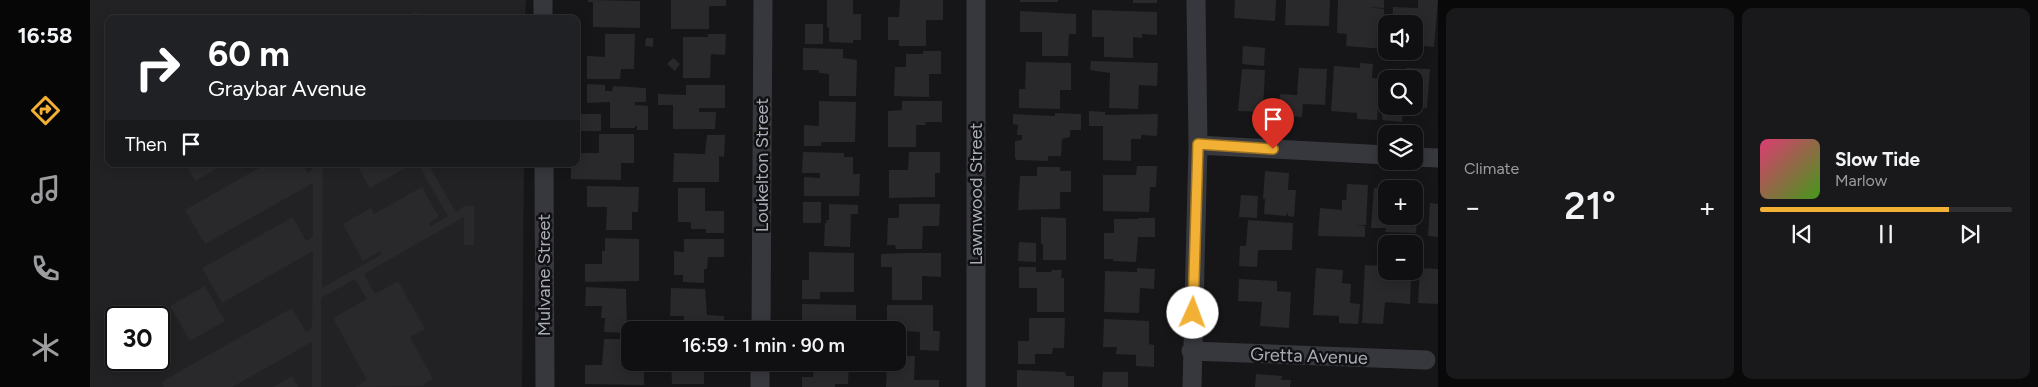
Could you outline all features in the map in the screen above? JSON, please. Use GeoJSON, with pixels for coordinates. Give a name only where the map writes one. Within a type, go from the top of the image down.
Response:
{"type":"FeatureCollection","features":[{"type":"Feature","properties":{"kind":"street"},"geometry":{"type":"LineString","coordinates":[[543,0],[544,15]]}},
{"type":"Feature","properties":{"kind":"street","name":"Loukelton Street"},"geometry":{"type":"LineString","coordinates":[[761,321],[763,0]]}},
{"type":"Feature","properties":{"kind":"street","name":"Lawnwood Street"},"geometry":{"type":"LineString","coordinates":[[976,0],[976,387]]}},
{"type":"Feature","properties":{"kind":"street"},"geometry":{"type":"LineString","coordinates":[[1192,387],[1198,144],[1196,0]]}},
{"type":"Feature","properties":{"kind":"street"},"geometry":{"type":"LineString","coordinates":[[1198,144],[1378,155]]}},
{"type":"Feature","properties":{"kind":"street"},"geometry":{"type":"LineString","coordinates":[[1423,157],[1438,158]]}},
{"type":"Feature","properties":{"kind":"street","name":"Mulvane Street"},"geometry":{"type":"LineString","coordinates":[[544,167],[545,387]]}},
{"type":"Feature","properties":{"kind":"street","name":"Gretta Avenue"},"geometry":{"type":"LineString","coordinates":[[1192,351],[1426,360]]}},
{"type":"Feature","properties":{"kind":"street"},"geometry":{"type":"LineString","coordinates":[[760,371],[760,387]]}},
{"type":"Feature","properties":{"kind":"shaded area"},"geometry":{"type":"Polygon","coordinates":[[[90,0],[526,0],[525,15],[105,15],[105,167],[524,167],[522,387],[90,387],[90,0]]]}},
{"type":"Feature","properties":{"kind":"building"},"geometry":{"type":"Polygon","coordinates":[[[588,0],[640,1],[640,28],[593,27],[593,2],[588,2],[588,0]]]}},
{"type":"Feature","properties":{"kind":"building"},"geometry":{"type":"Polygon","coordinates":[[[671,0],[726,0],[726,6],[709,6],[709,29],[671,29],[671,0]]]}},
{"type":"Feature","properties":{"kind":"building"},"geometry":{"type":"Polygon","coordinates":[[[827,0],[853,0],[853,14],[861,14],[861,40],[853,40],[853,43],[829,42],[827,0]]]}},
{"type":"Feature","properties":{"kind":"building"},"geometry":{"type":"Polygon","coordinates":[[[900,0],[943,0],[943,20],[926,20],[926,46],[899,46],[899,40],[888,40],[888,17],[899,17],[900,0]]]}},
{"type":"Feature","properties":{"kind":"building"},"geometry":{"type":"Polygon","coordinates":[[[1020,0],[1058,0],[1058,2],[1020,2],[1020,0]]]}},
{"type":"Feature","properties":{"kind":"building"},"geometry":{"type":"Polygon","coordinates":[[[1133,0],[1157,0],[1157,3],[1133,3],[1133,0]]]}},
{"type":"Feature","properties":{"kind":"building"},"geometry":{"type":"Polygon","coordinates":[[[1235,0],[1276,0],[1275,21],[1234,18],[1235,0]]]}},
{"type":"Feature","properties":{"kind":"building"},"geometry":{"type":"Polygon","coordinates":[[[1286,0],[1330,0],[1329,26],[1285,25],[1286,0]]]}},
{"type":"Feature","properties":{"kind":"building"},"geometry":{"type":"Polygon","coordinates":[[[1338,0],[1384,0],[1384,8],[1367,7],[1384,9],[1384,15],[1378,15],[1378,48],[1346,46],[1347,34],[1337,33],[1338,0]]]}},
{"type":"Feature","properties":{"kind":"building"},"geometry":{"type":"Polygon","coordinates":[[[1418,0],[1438,0],[1434,47],[1423,46],[1423,15],[1393,15],[1393,7],[1418,8],[1418,0]]]}},
{"type":"Feature","properties":{"kind":"building"},"geometry":{"type":"Polygon","coordinates":[[[1092,10],[1157,12],[1157,35],[1142,34],[1142,38],[1133,37],[1133,58],[1104,57],[1104,37],[1092,37],[1092,10]]]}},
{"type":"Feature","properties":{"kind":"building"},"geometry":{"type":"Polygon","coordinates":[[[416,11],[418,15],[409,15],[416,11]]]}},
{"type":"Feature","properties":{"kind":"building"},"geometry":{"type":"Polygon","coordinates":[[[1020,11],[1076,14],[1076,34],[1069,34],[1068,56],[1042,56],[1042,32],[1020,32],[1020,11]]]}},
{"type":"Feature","properties":{"kind":"building"},"geometry":{"type":"Polygon","coordinates":[[[805,24],[823,24],[823,44],[805,44],[805,24]]]}},
{"type":"Feature","properties":{"kind":"building"},"geometry":{"type":"Polygon","coordinates":[[[605,34],[635,34],[634,69],[621,69],[620,79],[587,79],[587,56],[605,57],[605,34]]]}},
{"type":"Feature","properties":{"kind":"building"},"geometry":{"type":"Polygon","coordinates":[[[708,34],[726,34],[725,55],[711,54],[710,78],[683,78],[683,37],[708,37],[708,34]]]}},
{"type":"Feature","properties":{"kind":"building"},"geometry":{"type":"Polygon","coordinates":[[[646,38],[653,38],[653,47],[645,46],[646,38]]]}},
{"type":"Feature","properties":{"kind":"building"},"geometry":{"type":"Polygon","coordinates":[[[1243,46],[1265,48],[1264,66],[1242,64],[1243,46]]]}},
{"type":"Feature","properties":{"kind":"building"},"geometry":{"type":"Polygon","coordinates":[[[803,48],[843,49],[843,58],[857,60],[856,96],[829,96],[829,74],[819,73],[819,70],[803,70],[803,48]]]}},
{"type":"Feature","properties":{"kind":"building"},"geometry":{"type":"Polygon","coordinates":[[[923,51],[941,51],[941,74],[929,74],[929,97],[894,96],[895,67],[906,67],[906,54],[923,54],[923,51]]]}},
{"type":"Feature","properties":{"kind":"building"},"geometry":{"type":"Polygon","coordinates":[[[673,58],[680,64],[675,71],[667,64],[673,58]]]}},
{"type":"Feature","properties":{"kind":"building"},"geometry":{"type":"Polygon","coordinates":[[[1091,61],[1158,63],[1157,86],[1139,85],[1138,109],[1109,108],[1110,73],[1090,70],[1091,61]]]}},
{"type":"Feature","properties":{"kind":"building"},"geometry":{"type":"Polygon","coordinates":[[[1026,62],[1071,63],[1071,90],[1060,90],[1060,109],[1019,108],[1019,89],[1025,89],[1026,62]]]}},
{"type":"Feature","properties":{"kind":"building"},"geometry":{"type":"Polygon","coordinates":[[[1360,63],[1373,64],[1372,78],[1378,79],[1377,120],[1357,119],[1357,113],[1331,111],[1334,66],[1360,68],[1360,63]]]}},
{"type":"Feature","properties":{"kind":"building"},"geometry":{"type":"Polygon","coordinates":[[[1299,68],[1327,69],[1325,105],[1303,104],[1302,117],[1278,116],[1280,94],[1297,95],[1299,68]]]}},
{"type":"Feature","properties":{"kind":"building"},"geometry":{"type":"Polygon","coordinates":[[[1406,68],[1430,69],[1427,108],[1423,108],[1423,70],[1406,70],[1406,68]]]}},
{"type":"Feature","properties":{"kind":"building"},"geometry":{"type":"Polygon","coordinates":[[[1242,69],[1265,70],[1263,112],[1238,111],[1242,69]]]}},
{"type":"Feature","properties":{"kind":"building"},"geometry":{"type":"Polygon","coordinates":[[[587,84],[605,85],[605,91],[612,91],[613,86],[646,88],[646,102],[635,102],[635,105],[648,106],[648,130],[637,130],[637,126],[635,128],[610,128],[610,102],[587,103],[587,84]]]}},
{"type":"Feature","properties":{"kind":"building"},"geometry":{"type":"Polygon","coordinates":[[[686,85],[725,85],[725,108],[699,108],[699,112],[716,112],[715,129],[673,129],[673,105],[658,105],[658,94],[686,95],[686,85]]]}},
{"type":"Feature","properties":{"kind":"building"},"geometry":{"type":"Polygon","coordinates":[[[819,101],[856,102],[855,142],[821,142],[821,146],[804,146],[804,125],[819,126],[819,101]]]}},
{"type":"Feature","properties":{"kind":"building"},"geometry":{"type":"Polygon","coordinates":[[[902,101],[942,101],[942,122],[925,122],[926,125],[916,125],[916,147],[888,147],[888,111],[902,110],[902,101]]]}},
{"type":"Feature","properties":{"kind":"building"},"geometry":{"type":"Polygon","coordinates":[[[1089,111],[1105,112],[1105,115],[1158,114],[1157,136],[1141,135],[1141,139],[1131,139],[1131,161],[1103,160],[1103,126],[1089,126],[1089,111]]]}},
{"type":"Feature","properties":{"kind":"building"},"geometry":{"type":"Polygon","coordinates":[[[1055,113],[1081,114],[1081,130],[1070,130],[1070,137],[1062,139],[1061,156],[1048,156],[1048,161],[1017,160],[1015,158],[1015,141],[1022,140],[1022,135],[1017,135],[1018,125],[1013,124],[1013,114],[1055,116],[1055,113]]]}},
{"type":"Feature","properties":{"kind":"building"},"geometry":{"type":"Polygon","coordinates":[[[580,114],[601,114],[601,131],[580,131],[580,114]]]}},
{"type":"Feature","properties":{"kind":"building"},"geometry":{"type":"Polygon","coordinates":[[[1383,115],[1402,115],[1402,122],[1382,120],[1383,115]]]}},
{"type":"Feature","properties":{"kind":"building"},"geometry":{"type":"Polygon","coordinates":[[[599,134],[634,134],[634,163],[621,163],[621,180],[571,179],[571,167],[580,167],[580,153],[599,153],[599,134]]]}},
{"type":"Feature","properties":{"kind":"building"},"geometry":{"type":"Polygon","coordinates":[[[707,135],[725,135],[724,157],[719,156],[719,182],[673,182],[674,153],[705,154],[707,135]]]}},
{"type":"Feature","properties":{"kind":"building"},"geometry":{"type":"Polygon","coordinates":[[[803,152],[844,153],[844,157],[853,157],[853,174],[860,174],[859,196],[804,196],[804,177],[820,178],[820,173],[802,173],[803,152]]]}},
{"type":"Feature","properties":{"kind":"building"},"geometry":{"type":"Polygon","coordinates":[[[909,152],[940,152],[940,173],[935,173],[935,197],[889,198],[889,170],[908,170],[909,152]]]}},
{"type":"Feature","properties":{"kind":"building"},"geometry":{"type":"Polygon","coordinates":[[[1137,166],[1157,166],[1156,187],[1150,187],[1149,212],[1103,211],[1103,175],[1136,175],[1137,166]]]}},
{"type":"Feature","properties":{"kind":"building"},"geometry":{"type":"Polygon","coordinates":[[[188,167],[220,167],[195,181],[188,167]]]}},
{"type":"Feature","properties":{"kind":"building"},"geometry":{"type":"Polygon","coordinates":[[[261,167],[304,167],[308,173],[313,167],[323,167],[322,288],[382,254],[380,251],[363,261],[343,224],[371,208],[374,214],[422,187],[439,217],[429,223],[431,226],[448,216],[420,167],[430,167],[456,212],[464,206],[474,206],[474,245],[464,245],[464,217],[364,274],[375,294],[398,281],[425,329],[410,337],[433,379],[424,384],[426,386],[355,387],[367,380],[333,318],[367,299],[355,279],[321,298],[321,387],[312,387],[312,342],[232,387],[164,387],[161,382],[292,308],[306,332],[312,328],[313,251],[222,303],[202,268],[293,217],[306,241],[313,237],[313,183],[205,244],[185,210],[261,167]]]}},
{"type":"Feature","properties":{"kind":"building"},"geometry":{"type":"Polygon","coordinates":[[[358,167],[408,167],[370,188],[358,167]]]}},
{"type":"Feature","properties":{"kind":"building"},"geometry":{"type":"Polygon","coordinates":[[[1037,167],[1060,167],[1060,171],[1071,171],[1071,192],[1060,192],[1060,209],[1018,210],[1020,176],[1037,176],[1037,167]]]}},
{"type":"Feature","properties":{"kind":"building"},"geometry":{"type":"Polygon","coordinates":[[[1265,171],[1289,173],[1288,190],[1296,190],[1294,217],[1288,216],[1288,212],[1286,216],[1264,214],[1265,171]]]}},
{"type":"Feature","properties":{"kind":"building"},"geometry":{"type":"Polygon","coordinates":[[[1347,184],[1368,185],[1366,225],[1356,225],[1365,226],[1365,237],[1318,236],[1320,208],[1342,210],[1342,200],[1346,200],[1347,184]]]}},
{"type":"Feature","properties":{"kind":"building"},"geometry":{"type":"Polygon","coordinates":[[[587,186],[639,187],[638,212],[632,212],[632,230],[606,230],[607,207],[587,207],[587,186]]]}},
{"type":"Feature","properties":{"kind":"building"},"geometry":{"type":"Polygon","coordinates":[[[678,188],[705,188],[705,211],[724,211],[724,233],[706,233],[706,229],[691,229],[691,222],[678,222],[678,188]]]}},
{"type":"Feature","properties":{"kind":"building"},"geometry":{"type":"Polygon","coordinates":[[[1374,188],[1378,188],[1378,225],[1417,225],[1416,233],[1385,232],[1386,228],[1371,228],[1374,188]]]}},
{"type":"Feature","properties":{"kind":"building"},"geometry":{"type":"Polygon","coordinates":[[[1241,195],[1258,196],[1257,218],[1239,217],[1241,195]]]}},
{"type":"Feature","properties":{"kind":"building"},"geometry":{"type":"Polygon","coordinates":[[[803,202],[821,202],[821,223],[803,223],[803,202]]]}},
{"type":"Feature","properties":{"kind":"building"},"geometry":{"type":"Polygon","coordinates":[[[1430,203],[1438,204],[1438,237],[1428,236],[1430,203]]]}},
{"type":"Feature","properties":{"kind":"building"},"geometry":{"type":"Polygon","coordinates":[[[829,204],[858,205],[858,214],[851,214],[850,247],[824,246],[825,223],[827,223],[826,220],[829,220],[829,204]]]}},
{"type":"Feature","properties":{"kind":"building"},"geometry":{"type":"Polygon","coordinates":[[[899,204],[940,204],[939,226],[923,226],[922,249],[896,249],[895,245],[887,245],[888,218],[899,218],[899,204]]]}},
{"type":"Feature","properties":{"kind":"building"},"geometry":{"type":"Polygon","coordinates":[[[1041,217],[1066,218],[1066,260],[1043,260],[1041,217]]]}},
{"type":"Feature","properties":{"kind":"building"},"geometry":{"type":"Polygon","coordinates":[[[1155,218],[1155,237],[1138,237],[1136,262],[1104,259],[1104,233],[1114,233],[1114,219],[1155,218]]]}},
{"type":"Feature","properties":{"kind":"building"},"geometry":{"type":"Polygon","coordinates":[[[1248,220],[1293,223],[1292,250],[1258,250],[1257,267],[1239,266],[1240,246],[1246,246],[1248,220]]]}},
{"type":"Feature","properties":{"kind":"building"},"geometry":{"type":"Polygon","coordinates":[[[605,238],[639,239],[639,281],[585,282],[585,264],[602,264],[605,238]]]}},
{"type":"Feature","properties":{"kind":"building"},"geometry":{"type":"Polygon","coordinates":[[[684,239],[724,239],[724,257],[708,257],[707,269],[704,269],[704,283],[683,282],[683,275],[674,275],[674,251],[684,252],[684,239]]]}},
{"type":"Feature","properties":{"kind":"building"},"geometry":{"type":"Polygon","coordinates":[[[1019,242],[1036,243],[1036,262],[1018,261],[1019,242]]]}},
{"type":"Feature","properties":{"kind":"building"},"geometry":{"type":"Polygon","coordinates":[[[809,252],[854,253],[854,292],[820,292],[820,299],[802,299],[802,280],[809,280],[809,252]]]}},
{"type":"Feature","properties":{"kind":"building"},"geometry":{"type":"Polygon","coordinates":[[[941,253],[941,277],[922,276],[922,300],[892,300],[892,267],[881,267],[881,254],[941,253]]]}},
{"type":"Feature","properties":{"kind":"building"},"geometry":{"type":"Polygon","coordinates":[[[1365,265],[1378,266],[1378,280],[1411,280],[1410,304],[1385,302],[1383,324],[1362,323],[1365,265]]]}},
{"type":"Feature","properties":{"kind":"building"},"geometry":{"type":"Polygon","coordinates":[[[1019,267],[1036,267],[1036,272],[1062,270],[1061,278],[1064,278],[1064,312],[1037,312],[1037,288],[1019,288],[1019,267]]]}},
{"type":"Feature","properties":{"kind":"building"},"geometry":{"type":"Polygon","coordinates":[[[1137,268],[1155,269],[1154,289],[1140,288],[1139,313],[1104,312],[1105,271],[1137,272],[1137,268]]]}},
{"type":"Feature","properties":{"kind":"building"},"geometry":{"type":"Polygon","coordinates":[[[1316,268],[1343,270],[1342,283],[1351,284],[1350,303],[1360,304],[1358,324],[1339,323],[1339,316],[1313,315],[1316,268]]]}},
{"type":"Feature","properties":{"kind":"building"},"geometry":{"type":"Polygon","coordinates":[[[1423,268],[1438,269],[1438,304],[1418,303],[1419,280],[1423,280],[1423,268]]]}},
{"type":"Feature","properties":{"kind":"building"},"geometry":{"type":"Polygon","coordinates":[[[1239,279],[1277,281],[1277,291],[1291,292],[1289,328],[1260,326],[1262,302],[1238,301],[1239,279]]]}},
{"type":"Feature","properties":{"kind":"building"},"geometry":{"type":"Polygon","coordinates":[[[205,286],[225,321],[190,341],[170,306],[205,286]]]}},
{"type":"Feature","properties":{"kind":"building"},"geometry":{"type":"Polygon","coordinates":[[[586,287],[626,289],[627,321],[621,321],[621,333],[604,332],[605,318],[601,318],[602,306],[585,306],[586,287]]]}},
{"type":"Feature","properties":{"kind":"building"},"geometry":{"type":"Polygon","coordinates":[[[671,288],[705,289],[707,315],[724,316],[724,321],[684,321],[684,316],[670,316],[671,288]]]}},
{"type":"Feature","properties":{"kind":"building"},"geometry":{"type":"Polygon","coordinates":[[[802,304],[856,305],[856,321],[802,321],[802,304]]]}},
{"type":"Feature","properties":{"kind":"building"},"geometry":{"type":"Polygon","coordinates":[[[887,305],[933,305],[933,331],[940,331],[939,351],[920,350],[920,332],[906,331],[906,321],[887,321],[887,305]]]}},
{"type":"Feature","properties":{"kind":"building"},"geometry":{"type":"Polygon","coordinates":[[[1029,318],[1065,318],[1064,348],[1053,348],[1052,354],[1035,354],[1035,364],[1018,364],[1018,341],[1029,341],[1029,318]]]}},
{"type":"Feature","properties":{"kind":"building"},"geometry":{"type":"Polygon","coordinates":[[[1104,319],[1149,321],[1149,344],[1154,345],[1154,367],[1136,366],[1136,355],[1116,354],[1117,347],[1103,347],[1104,319]]]}},
{"type":"Feature","properties":{"kind":"building"},"geometry":{"type":"Polygon","coordinates":[[[604,339],[621,339],[621,371],[644,371],[644,385],[585,384],[585,365],[602,365],[604,339]]]}},
{"type":"Feature","properties":{"kind":"building"},"geometry":{"type":"Polygon","coordinates":[[[906,356],[915,356],[914,380],[939,380],[939,387],[886,387],[887,371],[906,371],[906,356]]]}},
{"type":"Feature","properties":{"kind":"building"},"geometry":{"type":"Polygon","coordinates":[[[1017,370],[1065,372],[1066,376],[1074,376],[1074,387],[1017,387],[1017,370]]]}},
{"type":"Feature","properties":{"kind":"building"},"geometry":{"type":"Polygon","coordinates":[[[671,371],[704,371],[704,384],[672,384],[671,371]]]}},
{"type":"Feature","properties":{"kind":"building"},"geometry":{"type":"Polygon","coordinates":[[[813,371],[849,371],[848,384],[835,384],[835,387],[802,387],[802,377],[813,377],[813,371]]]}},
{"type":"Feature","properties":{"kind":"building"},"geometry":{"type":"Polygon","coordinates":[[[1103,372],[1128,372],[1128,387],[1102,387],[1103,372]]]}},
{"type":"Feature","properties":{"kind":"building"},"geometry":{"type":"Polygon","coordinates":[[[1256,374],[1282,376],[1281,380],[1291,380],[1290,387],[1255,387],[1256,374]]]}},
{"type":"Feature","properties":{"kind":"building"},"geometry":{"type":"Polygon","coordinates":[[[292,376],[298,387],[273,387],[292,376]]]}},
{"type":"Feature","properties":{"kind":"route"},"geometry":{"type":"LineString","coordinates":[[1193,313],[1198,144],[1273,149]]}}]}
